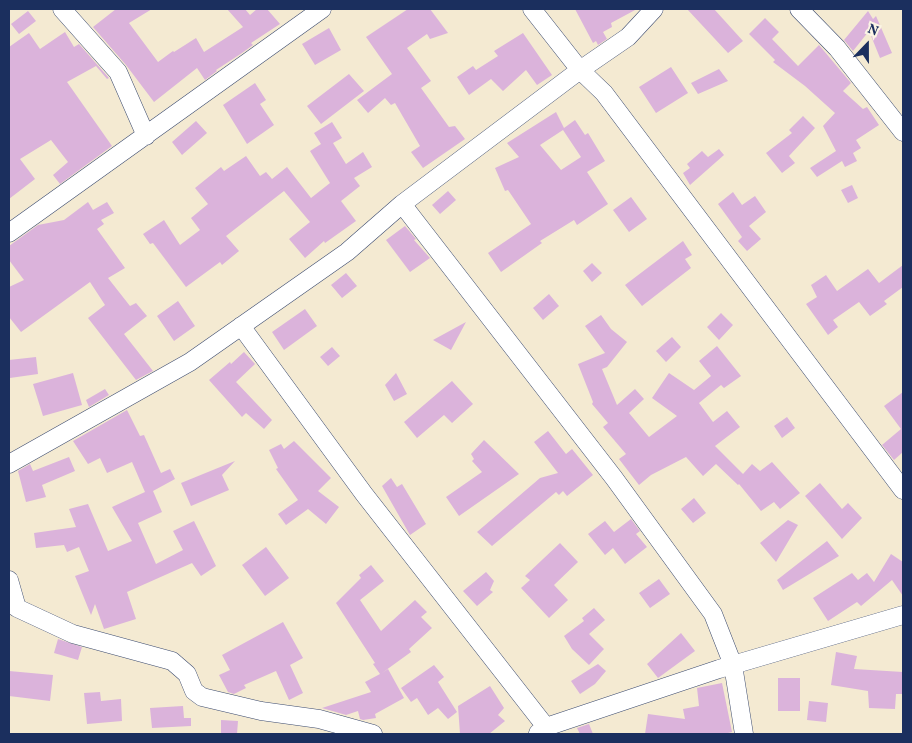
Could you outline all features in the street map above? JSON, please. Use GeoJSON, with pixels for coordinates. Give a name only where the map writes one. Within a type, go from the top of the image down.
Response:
{"type":"FeatureCollection","features":[{"type":"Feature","properties":{"kind":"street"},"geometry":{"type":"LineString","coordinates":[[62,9],[118,72],[146,136]]}},
{"type":"Feature","properties":{"kind":"street"},"geometry":{"type":"LineString","coordinates":[[9,233],[322,9]]}},
{"type":"Feature","properties":{"kind":"street"},"geometry":{"type":"LineString","coordinates":[[532,9],[580,70],[604,94],[903,490]]}},
{"type":"Feature","properties":{"kind":"street"},"geometry":{"type":"LineString","coordinates":[[9,464],[190,362],[347,252],[402,204],[580,70],[628,37],[654,9]]}},
{"type":"Feature","properties":{"kind":"street"},"geometry":{"type":"LineString","coordinates":[[799,9],[836,48],[903,132]]}},
{"type":"Feature","properties":{"kind":"street"},"geometry":{"type":"LineString","coordinates":[[402,204],[614,478],[714,614],[733,665],[744,734]]}},
{"type":"Feature","properties":{"kind":"street"},"geometry":{"type":"LineString","coordinates":[[241,326],[541,731],[733,665],[903,615]]}},
{"type":"Feature","properties":{"kind":"street"},"geometry":{"type":"LineString","coordinates":[[9,580],[13,612],[73,634],[172,662],[187,674],[194,691],[202,697],[262,711],[319,719],[372,734]]}},
{"type":"Feature","properties":{"kind":"building"},"geometry":{"type":"Polygon","coordinates":[[[116,9],[152,9],[129,23],[158,62],[196,38],[204,52],[243,27],[227,9],[245,9],[250,15],[257,9],[267,9],[280,24],[251,43],[253,45],[216,70],[205,80],[197,68],[154,102],[126,65],[93,27],[116,9]]]}},
{"type":"Feature","properties":{"kind":"building"},"geometry":{"type":"Polygon","coordinates":[[[408,9],[430,9],[448,33],[430,39],[427,34],[407,48],[431,81],[421,88],[449,127],[455,126],[465,139],[423,168],[411,152],[420,146],[395,103],[391,105],[385,98],[368,113],[357,100],[392,74],[366,37],[408,9]]]}},
{"type":"Feature","properties":{"kind":"building"},"geometry":{"type":"Polygon","coordinates":[[[575,9],[637,9],[611,23],[612,27],[603,32],[607,39],[598,45],[596,41],[593,43],[575,9]]]}},
{"type":"Feature","properties":{"kind":"building"},"geometry":{"type":"Polygon","coordinates":[[[687,9],[714,9],[743,41],[728,53],[687,9]]]}},
{"type":"Feature","properties":{"kind":"building"},"geometry":{"type":"Polygon","coordinates":[[[28,11],[36,21],[19,34],[11,24],[28,11]]]}},
{"type":"Feature","properties":{"kind":"building"},"geometry":{"type":"Polygon","coordinates":[[[868,11],[873,19],[876,16],[892,53],[880,58],[869,31],[853,51],[844,40],[868,11]]]}},
{"type":"Feature","properties":{"kind":"building"},"geometry":{"type":"Polygon","coordinates":[[[765,18],[779,32],[772,39],[798,66],[819,45],[851,83],[843,91],[863,109],[867,107],[879,125],[856,140],[861,148],[853,153],[857,161],[845,167],[842,161],[817,177],[810,168],[836,151],[823,126],[835,113],[805,86],[773,62],[775,60],[749,34],[765,18]]]}},
{"type":"Feature","properties":{"kind":"building"},"geometry":{"type":"Polygon","coordinates":[[[329,28],[341,50],[315,65],[302,44],[329,28]]]}},
{"type":"Feature","properties":{"kind":"building"},"geometry":{"type":"Polygon","coordinates":[[[65,32],[74,47],[79,44],[109,78],[107,79],[96,66],[67,82],[112,146],[60,184],[53,175],[68,162],[51,140],[20,159],[35,179],[9,199],[9,47],[29,33],[40,49],[65,32]]]}},
{"type":"Feature","properties":{"kind":"building"},"geometry":{"type":"Polygon","coordinates":[[[523,33],[552,75],[537,85],[526,70],[503,91],[491,79],[469,95],[457,77],[473,66],[476,70],[498,56],[494,51],[523,33]]]}},
{"type":"Feature","properties":{"kind":"building"},"geometry":{"type":"Polygon","coordinates":[[[671,67],[688,93],[656,113],[639,87],[671,67]]]}},
{"type":"Feature","properties":{"kind":"building"},"geometry":{"type":"Polygon","coordinates":[[[719,69],[728,81],[698,94],[691,83],[719,69]]]}},
{"type":"Feature","properties":{"kind":"building"},"geometry":{"type":"Polygon","coordinates":[[[349,74],[364,91],[321,124],[307,106],[349,74]]]}},
{"type":"Feature","properties":{"kind":"building"},"geometry":{"type":"Polygon","coordinates":[[[255,83],[266,100],[260,104],[274,125],[247,144],[223,105],[255,83]]]}},
{"type":"Feature","properties":{"kind":"building"},"geometry":{"type":"Polygon","coordinates":[[[556,112],[564,128],[575,120],[585,135],[588,133],[605,161],[587,172],[608,204],[577,225],[574,220],[540,241],[542,243],[501,272],[488,253],[531,224],[508,190],[505,191],[495,168],[519,157],[507,143],[556,112]],[[563,130],[540,145],[561,170],[581,157],[563,130]]]}},
{"type":"Feature","properties":{"kind":"building"},"geometry":{"type":"Polygon","coordinates":[[[803,116],[815,128],[789,156],[795,163],[782,173],[766,153],[792,133],[789,130],[803,116]]]}},
{"type":"Feature","properties":{"kind":"building"},"geometry":{"type":"Polygon","coordinates":[[[196,121],[207,133],[182,155],[172,142],[196,121]]]}},
{"type":"Feature","properties":{"kind":"building"},"geometry":{"type":"Polygon","coordinates":[[[332,122],[342,138],[333,143],[346,164],[363,152],[372,167],[354,178],[360,186],[341,201],[356,221],[325,243],[324,241],[305,258],[289,239],[310,222],[284,191],[226,236],[239,251],[222,265],[220,262],[186,287],[153,243],[150,244],[143,234],[164,220],[180,245],[200,230],[191,218],[208,204],[195,188],[221,167],[224,171],[246,156],[260,176],[266,172],[272,179],[287,167],[311,198],[330,183],[310,151],[321,144],[314,133],[332,122]]]}},
{"type":"Feature","properties":{"kind":"building"},"geometry":{"type":"Polygon","coordinates":[[[719,149],[724,155],[690,185],[683,173],[690,168],[687,164],[702,151],[708,157],[719,149]]]}},
{"type":"Feature","properties":{"kind":"building"},"geometry":{"type":"Polygon","coordinates":[[[852,185],[858,198],[848,203],[841,190],[852,185]]]}},
{"type":"Feature","properties":{"kind":"building"},"geometry":{"type":"Polygon","coordinates":[[[448,191],[456,200],[440,214],[432,205],[448,191]]]}},
{"type":"Feature","properties":{"kind":"building"},"geometry":{"type":"Polygon","coordinates":[[[733,192],[742,205],[755,196],[766,212],[749,226],[761,239],[747,251],[738,241],[742,237],[718,204],[733,192]]]}},
{"type":"Feature","properties":{"kind":"building"},"geometry":{"type":"Polygon","coordinates":[[[631,197],[647,219],[629,232],[613,210],[631,197]]]}},
{"type":"Feature","properties":{"kind":"building"},"geometry":{"type":"Polygon","coordinates":[[[88,202],[93,210],[107,202],[114,213],[101,220],[104,224],[97,229],[125,268],[108,278],[130,306],[136,303],[147,316],[124,334],[153,371],[136,380],[88,318],[105,305],[90,282],[21,332],[9,317],[9,287],[24,280],[9,260],[9,246],[38,225],[64,220],[88,202]]]}},
{"type":"Feature","properties":{"kind":"building"},"geometry":{"type":"Polygon","coordinates":[[[405,226],[416,239],[414,240],[430,258],[410,272],[386,240],[405,226]]]}},
{"type":"Feature","properties":{"kind":"building"},"geometry":{"type":"Polygon","coordinates":[[[683,241],[692,255],[685,259],[691,268],[642,306],[625,285],[683,241]]]}},
{"type":"Feature","properties":{"kind":"building"},"geometry":{"type":"Polygon","coordinates":[[[592,263],[602,273],[592,282],[583,271],[592,263]]]}},
{"type":"Feature","properties":{"kind":"building"},"geometry":{"type":"Polygon","coordinates":[[[903,265],[903,287],[884,301],[887,304],[870,316],[859,302],[833,320],[838,327],[828,335],[806,304],[817,297],[811,285],[826,275],[837,291],[868,269],[879,283],[903,265]]]}},
{"type":"Feature","properties":{"kind":"building"},"geometry":{"type":"Polygon","coordinates":[[[346,273],[357,286],[342,298],[331,285],[346,273]]]}},
{"type":"Feature","properties":{"kind":"building"},"geometry":{"type":"Polygon","coordinates":[[[549,294],[559,306],[543,320],[533,308],[549,294]]]}},
{"type":"Feature","properties":{"kind":"building"},"geometry":{"type":"Polygon","coordinates":[[[178,301],[195,326],[174,341],[157,316],[178,301]]]}},
{"type":"Feature","properties":{"kind":"building"},"geometry":{"type":"Polygon","coordinates":[[[305,309],[317,326],[284,350],[272,332],[305,309]]]}},
{"type":"Feature","properties":{"kind":"building"},"geometry":{"type":"Polygon","coordinates":[[[721,313],[733,325],[719,340],[707,327],[721,313]]]}},
{"type":"Feature","properties":{"kind":"building"},"geometry":{"type":"Polygon","coordinates":[[[601,315],[611,329],[627,342],[607,367],[602,369],[617,405],[635,389],[644,399],[629,413],[649,437],[677,416],[652,398],[669,373],[694,390],[711,376],[699,361],[717,346],[741,376],[724,388],[721,385],[699,403],[713,422],[727,411],[740,427],[715,446],[743,474],[752,464],[760,471],[772,462],[800,493],[780,509],[774,502],[761,511],[739,484],[716,464],[703,476],[686,457],[651,475],[639,485],[619,459],[626,454],[603,427],[608,423],[592,404],[593,402],[578,364],[605,353],[585,326],[601,315]]]}},
{"type":"Feature","properties":{"kind":"building"},"geometry":{"type":"Polygon","coordinates":[[[466,322],[451,350],[433,340],[466,322]]]}},
{"type":"Feature","properties":{"kind":"building"},"geometry":{"type":"Polygon","coordinates":[[[672,337],[681,347],[666,362],[656,351],[672,337]]]}},
{"type":"Feature","properties":{"kind":"building"},"geometry":{"type":"Polygon","coordinates":[[[332,347],[340,356],[328,366],[320,357],[332,347]]]}},
{"type":"Feature","properties":{"kind":"building"},"geometry":{"type":"Polygon","coordinates":[[[244,352],[255,364],[236,382],[272,420],[264,429],[246,413],[242,417],[209,380],[244,352]]]}},
{"type":"Feature","properties":{"kind":"building"},"geometry":{"type":"Polygon","coordinates":[[[36,357],[38,374],[10,378],[9,360],[36,357]]]}},
{"type":"Feature","properties":{"kind":"building"},"geometry":{"type":"Polygon","coordinates":[[[73,373],[82,405],[43,416],[33,384],[73,373]]]}},
{"type":"Feature","properties":{"kind":"building"},"geometry":{"type":"Polygon","coordinates":[[[396,373],[407,394],[394,401],[385,385],[396,373]]]}},
{"type":"Feature","properties":{"kind":"building"},"geometry":{"type":"Polygon","coordinates":[[[452,381],[473,404],[452,423],[444,415],[417,438],[404,422],[452,381]]]}},
{"type":"Feature","properties":{"kind":"building"},"geometry":{"type":"Polygon","coordinates":[[[105,389],[109,395],[89,407],[86,400],[105,389]]]}},
{"type":"Feature","properties":{"kind":"building"},"geometry":{"type":"Polygon","coordinates":[[[903,392],[903,452],[894,460],[882,445],[901,429],[884,406],[903,392]]]}},
{"type":"Feature","properties":{"kind":"building"},"geometry":{"type":"Polygon","coordinates":[[[127,410],[140,436],[144,435],[161,473],[170,469],[175,479],[153,491],[162,512],[138,523],[156,564],[183,550],[173,531],[194,521],[216,566],[201,576],[192,563],[127,592],[136,619],[104,629],[95,604],[91,615],[75,576],[89,571],[79,547],[67,552],[64,545],[36,548],[34,533],[76,527],[69,509],[88,504],[108,551],[132,541],[112,507],[145,492],[132,462],[107,473],[100,458],[88,464],[73,441],[127,410]]]}},
{"type":"Feature","properties":{"kind":"building"},"geometry":{"type":"Polygon","coordinates":[[[787,417],[795,428],[782,438],[774,426],[787,417]]]}},
{"type":"Feature","properties":{"kind":"building"},"geometry":{"type":"Polygon","coordinates":[[[548,431],[566,454],[572,449],[593,475],[567,496],[563,491],[559,495],[556,492],[492,546],[477,532],[540,478],[558,473],[534,442],[548,431]]]}},
{"type":"Feature","properties":{"kind":"building"},"geometry":{"type":"Polygon","coordinates":[[[484,440],[519,474],[459,516],[446,497],[482,472],[472,461],[474,459],[471,454],[484,440]]]}},
{"type":"Feature","properties":{"kind":"building"},"geometry":{"type":"Polygon","coordinates":[[[294,441],[331,478],[318,491],[339,507],[326,524],[308,509],[286,525],[278,514],[298,500],[276,469],[278,468],[269,450],[281,444],[284,449],[294,441]]]}},
{"type":"Feature","properties":{"kind":"building"},"geometry":{"type":"Polygon","coordinates":[[[69,457],[75,471],[42,485],[46,497],[26,502],[18,471],[30,464],[33,471],[69,457]]]}},
{"type":"Feature","properties":{"kind":"building"},"geometry":{"type":"Polygon","coordinates":[[[235,461],[222,475],[229,490],[191,506],[181,483],[235,461]]]}},
{"type":"Feature","properties":{"kind":"building"},"geometry":{"type":"Polygon","coordinates":[[[391,478],[397,487],[402,484],[426,524],[410,535],[382,486],[391,478]]]}},
{"type":"Feature","properties":{"kind":"building"},"geometry":{"type":"Polygon","coordinates":[[[820,483],[842,509],[848,503],[862,518],[842,539],[805,496],[820,483]]]}},
{"type":"Feature","properties":{"kind":"building"},"geometry":{"type":"Polygon","coordinates":[[[694,498],[706,513],[693,523],[681,509],[694,498]]]}},
{"type":"Feature","properties":{"kind":"building"},"geometry":{"type":"Polygon","coordinates":[[[631,519],[640,531],[636,534],[647,547],[625,564],[613,548],[605,555],[588,534],[605,521],[614,532],[631,519]]]}},
{"type":"Feature","properties":{"kind":"building"},"geometry":{"type":"Polygon","coordinates":[[[788,520],[798,525],[776,562],[760,543],[788,520]]]}},
{"type":"Feature","properties":{"kind":"building"},"geometry":{"type":"Polygon","coordinates":[[[827,541],[839,556],[783,590],[777,580],[827,541]]]}},
{"type":"Feature","properties":{"kind":"building"},"geometry":{"type":"Polygon","coordinates":[[[560,543],[578,562],[554,585],[568,600],[549,618],[521,588],[530,580],[525,576],[560,543]]]}},
{"type":"Feature","properties":{"kind":"building"},"geometry":{"type":"Polygon","coordinates":[[[266,547],[289,578],[265,596],[242,565],[266,547]]]}},
{"type":"Feature","properties":{"kind":"building"},"geometry":{"type":"Polygon","coordinates":[[[891,554],[903,562],[903,596],[892,580],[861,606],[857,602],[828,621],[813,598],[852,573],[858,580],[867,573],[874,582],[891,554]]]}},
{"type":"Feature","properties":{"kind":"building"},"geometry":{"type":"Polygon","coordinates":[[[371,565],[384,581],[360,600],[381,631],[415,600],[427,612],[421,617],[432,628],[409,649],[411,652],[382,673],[388,669],[404,698],[375,714],[376,718],[363,720],[360,719],[358,711],[346,715],[322,708],[371,692],[365,682],[380,674],[373,664],[375,663],[336,603],[361,578],[359,575],[371,565]]]}},
{"type":"Feature","properties":{"kind":"building"},"geometry":{"type":"Polygon","coordinates":[[[486,572],[494,581],[490,590],[493,592],[477,606],[463,591],[486,572]]]}},
{"type":"Feature","properties":{"kind":"building"},"geometry":{"type":"Polygon","coordinates":[[[659,579],[670,594],[650,608],[639,593],[659,579]]]}},
{"type":"Feature","properties":{"kind":"building"},"geometry":{"type":"Polygon","coordinates":[[[594,608],[605,620],[589,634],[604,649],[589,665],[572,649],[564,636],[584,621],[582,618],[594,608]]]}},
{"type":"Feature","properties":{"kind":"building"},"geometry":{"type":"Polygon","coordinates":[[[283,622],[303,658],[290,665],[303,693],[289,700],[276,671],[244,685],[246,688],[234,694],[228,692],[219,675],[230,670],[222,655],[283,622]]]}},
{"type":"Feature","properties":{"kind":"building"},"geometry":{"type":"Polygon","coordinates":[[[681,633],[695,651],[658,678],[647,664],[681,633]]]}},
{"type":"Feature","properties":{"kind":"building"},"geometry":{"type":"Polygon","coordinates":[[[58,639],[82,647],[78,660],[54,653],[58,639]]]}},
{"type":"Feature","properties":{"kind":"building"},"geometry":{"type":"Polygon","coordinates":[[[836,652],[857,656],[854,669],[903,672],[903,694],[896,694],[895,709],[869,708],[868,691],[831,685],[836,652]]]}},
{"type":"Feature","properties":{"kind":"building"},"geometry":{"type":"Polygon","coordinates":[[[598,664],[606,671],[595,684],[580,694],[571,681],[598,664]]]}},
{"type":"Feature","properties":{"kind":"building"},"geometry":{"type":"Polygon","coordinates":[[[434,665],[444,677],[438,682],[457,712],[448,719],[438,708],[428,715],[417,698],[411,702],[401,688],[434,665]]]}},
{"type":"Feature","properties":{"kind":"building"},"geometry":{"type":"Polygon","coordinates":[[[9,671],[53,675],[50,701],[9,696],[9,671]]]}},
{"type":"Feature","properties":{"kind":"building"},"geometry":{"type":"Polygon","coordinates":[[[778,678],[800,678],[800,711],[778,711],[778,678]]]}},
{"type":"Feature","properties":{"kind":"building"},"geometry":{"type":"Polygon","coordinates":[[[722,683],[732,732],[724,734],[645,734],[648,714],[685,719],[683,709],[699,706],[697,688],[722,683]]]}},
{"type":"Feature","properties":{"kind":"building"},"geometry":{"type":"Polygon","coordinates":[[[490,686],[504,708],[498,715],[505,721],[489,734],[460,734],[458,706],[490,686]]]}},
{"type":"Feature","properties":{"kind":"building"},"geometry":{"type":"Polygon","coordinates":[[[100,692],[101,701],[121,699],[122,721],[87,724],[84,693],[100,692]]]}},
{"type":"Feature","properties":{"kind":"building"},"geometry":{"type":"Polygon","coordinates":[[[809,701],[828,703],[826,722],[807,720],[809,701]]]}},
{"type":"Feature","properties":{"kind":"building"},"geometry":{"type":"Polygon","coordinates":[[[183,706],[184,718],[191,718],[191,726],[152,728],[150,708],[183,706]]]}},
{"type":"Feature","properties":{"kind":"building"},"geometry":{"type":"Polygon","coordinates":[[[221,720],[238,721],[237,734],[221,734],[221,720]]]}},
{"type":"Feature","properties":{"kind":"building"},"geometry":{"type":"Polygon","coordinates":[[[589,724],[593,734],[580,734],[577,728],[589,724]]]}}]}
